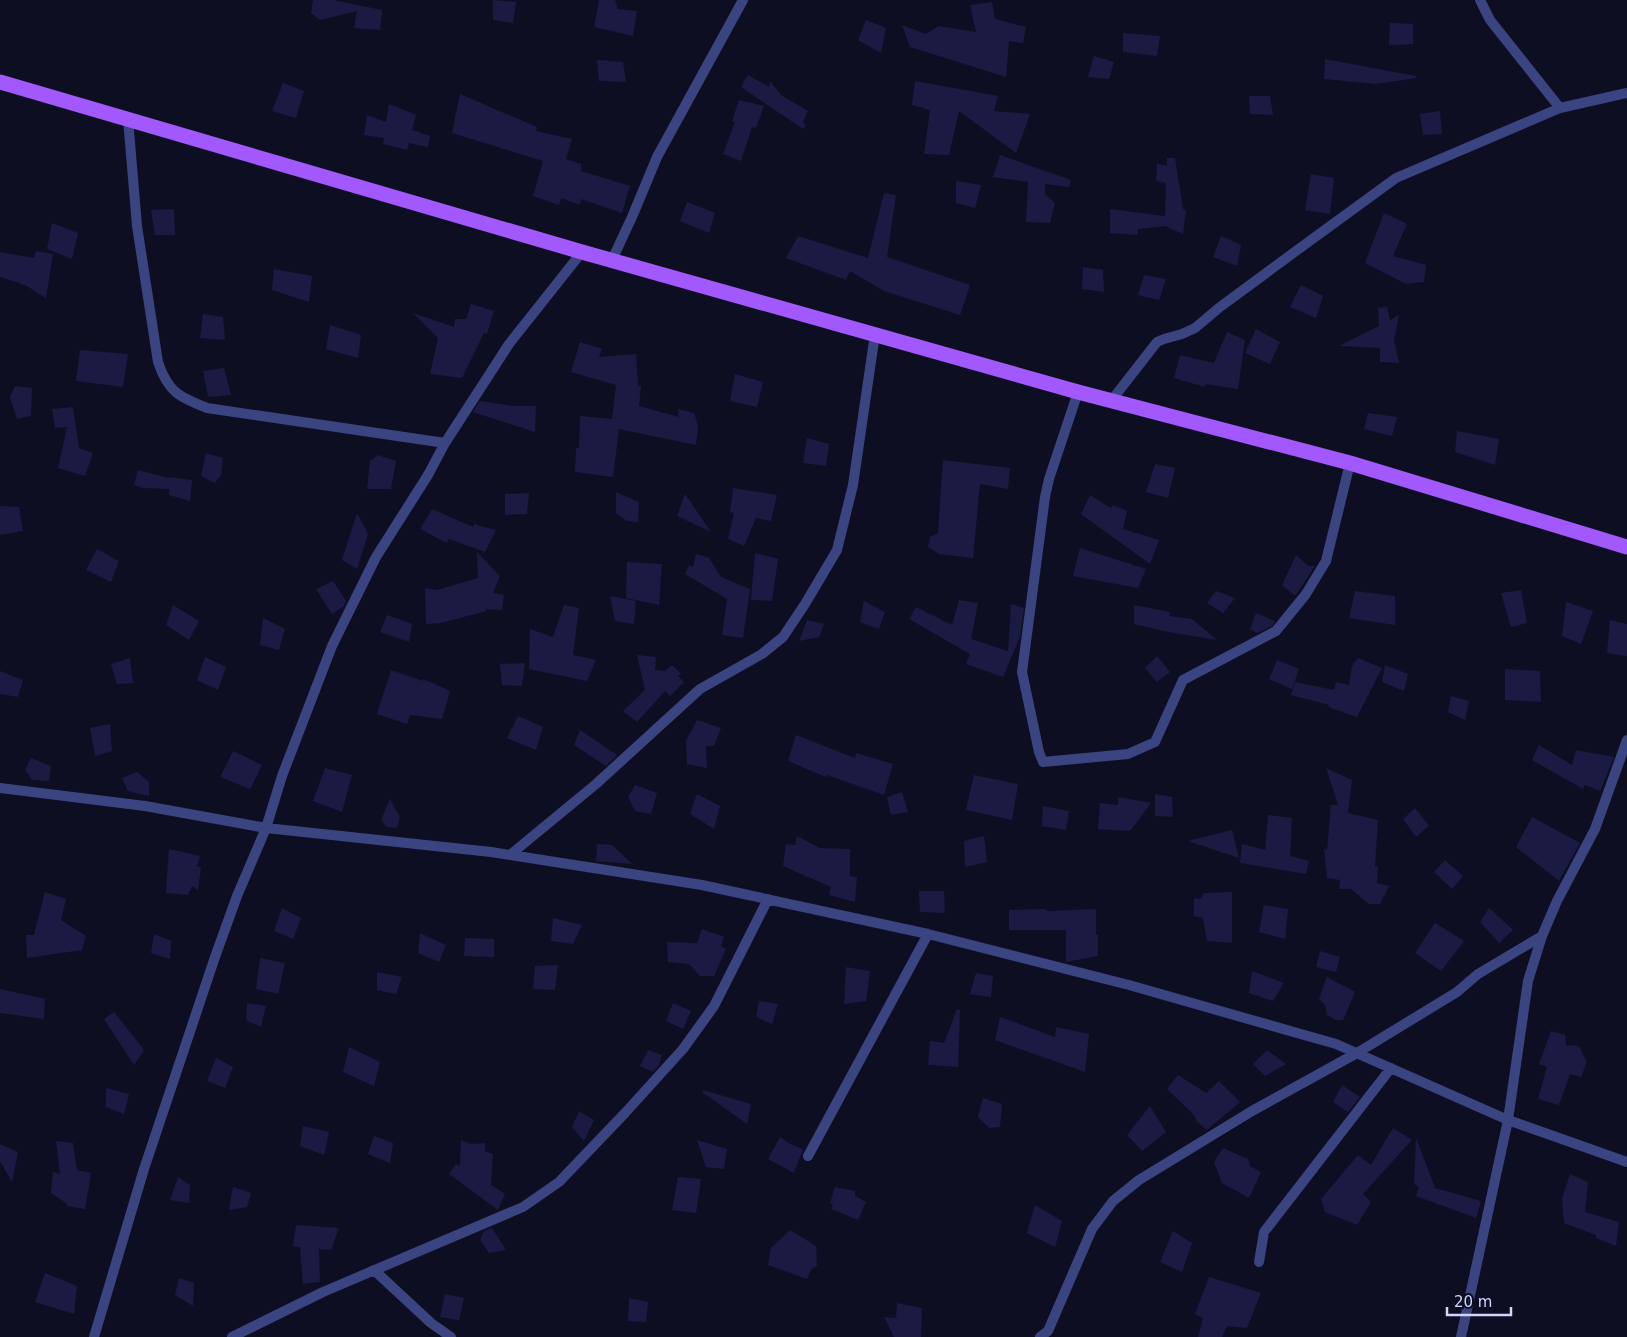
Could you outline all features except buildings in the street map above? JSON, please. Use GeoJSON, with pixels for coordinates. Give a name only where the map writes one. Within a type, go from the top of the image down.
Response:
{"type":"FeatureCollection","features":[{"type":"Feature","properties":{"kind":"main road"},"geometry":{"type":"LineString","coordinates":[[0,82],[582,252],[1111,402],[1350,463],[1627,547]]}},
{"type":"Feature","properties":{"kind":"street"},"geometry":{"type":"LineString","coordinates":[[612,260],[657,157],[742,0]]}},
{"type":"Feature","properties":{"kind":"street"},"geometry":{"type":"LineString","coordinates":[[1480,0],[1490,20],[1560,108]]}},
{"type":"Feature","properties":{"kind":"street"},"geometry":{"type":"LineString","coordinates":[[1111,402],[1157,342],[1195,328],[1396,178],[1560,108],[1627,93]]}},
{"type":"Feature","properties":{"kind":"street"},"geometry":{"type":"LineString","coordinates":[[128,119],[137,226],[158,362],[164,378],[182,398],[207,408],[445,443]]}},
{"type":"Feature","properties":{"kind":"street"},"geometry":{"type":"LineString","coordinates":[[94,1337],[144,1169],[215,957],[237,896],[266,828],[282,776],[332,646],[376,557],[428,474],[445,443],[509,344],[582,252]]}},
{"type":"Feature","properties":{"kind":"street"},"geometry":{"type":"LineString","coordinates":[[510,855],[596,784],[700,689],[762,654],[783,637],[789,629],[837,550],[853,485],[875,334]]}},
{"type":"Feature","properties":{"kind":"street"},"geometry":{"type":"LineString","coordinates":[[1078,392],[1047,488],[1022,672],[1039,752],[1043,762],[1128,754],[1155,742],[1183,680],[1276,631],[1306,594],[1326,561],[1350,463]]}},
{"type":"Feature","properties":{"kind":"street"},"geometry":{"type":"LineString","coordinates":[[1461,1337],[1508,1120],[1528,982],[1542,936],[1557,901],[1595,828],[1627,740]]}},
{"type":"Feature","properties":{"kind":"street"},"geometry":{"type":"LineString","coordinates":[[0,788],[145,806],[266,828],[510,855],[702,885],[928,934],[1129,985],[1336,1044],[1508,1120],[1627,1162]]}},
{"type":"Feature","properties":{"kind":"street"},"geometry":{"type":"LineString","coordinates":[[232,1337],[323,1292],[523,1207],[559,1182],[683,1049],[714,1006],[768,899]]}},
{"type":"Feature","properties":{"kind":"street"},"geometry":{"type":"LineString","coordinates":[[808,1156],[928,934]]}},
{"type":"Feature","properties":{"kind":"street"},"geometry":{"type":"LineString","coordinates":[[1040,1337],[1048,1331],[1092,1229],[1113,1201],[1139,1180],[1252,1111],[1357,1053],[1457,992],[1478,974],[1542,936]]}},
{"type":"Feature","properties":{"kind":"street"},"geometry":{"type":"LineString","coordinates":[[1259,1262],[1264,1232],[1391,1068]]}},
{"type":"Feature","properties":{"kind":"street"},"geometry":{"type":"LineString","coordinates":[[374,1270],[431,1323],[451,1337]]}}]}
